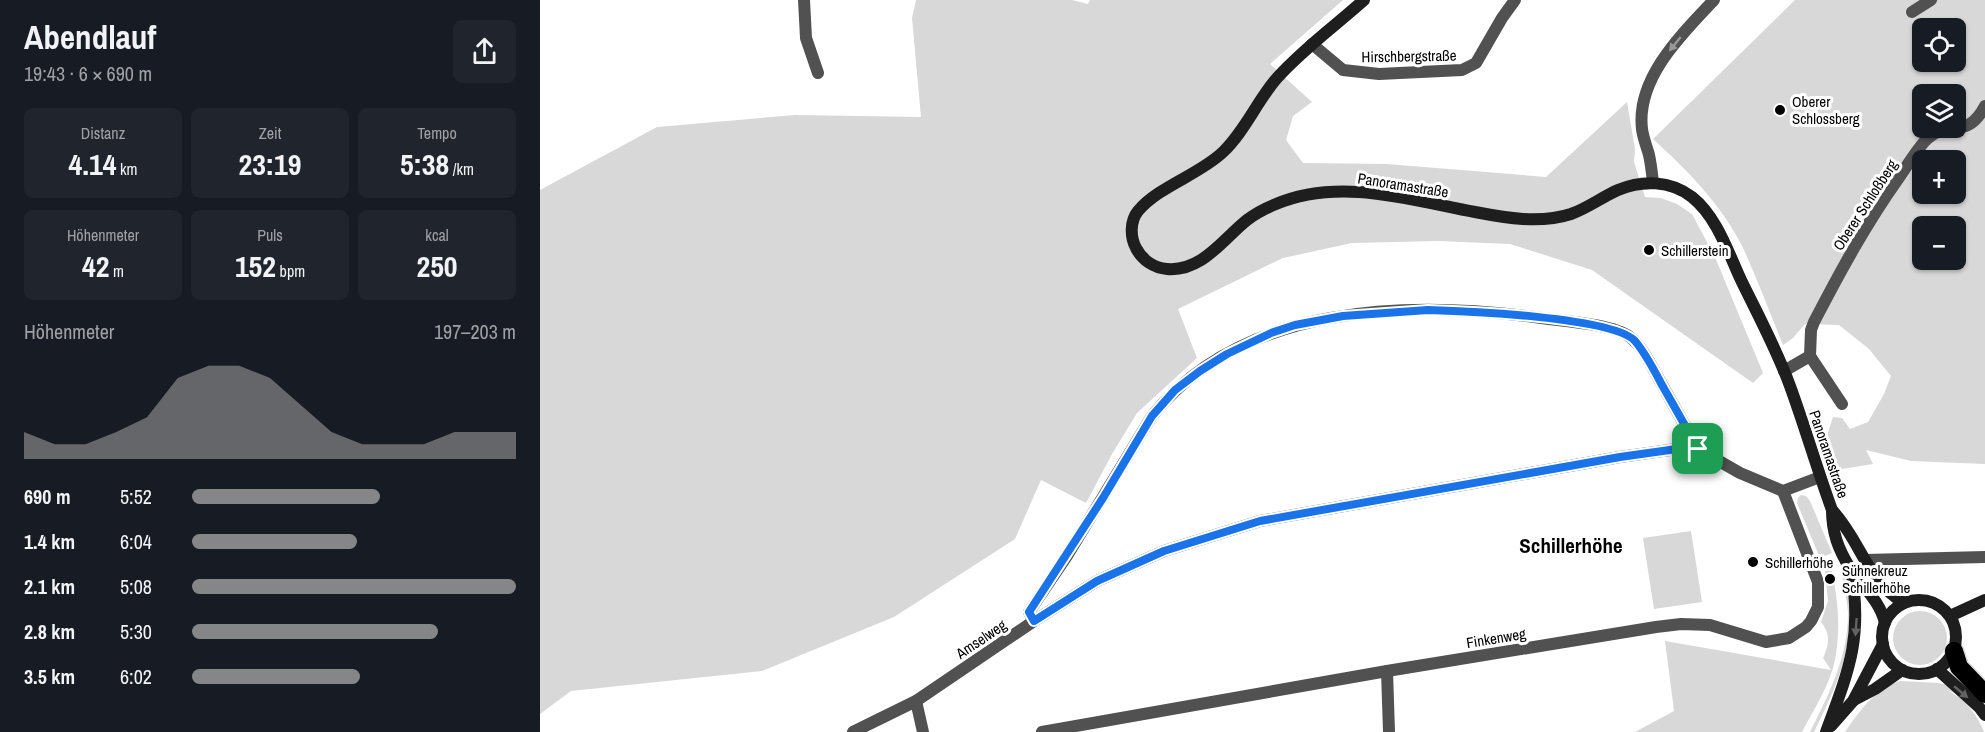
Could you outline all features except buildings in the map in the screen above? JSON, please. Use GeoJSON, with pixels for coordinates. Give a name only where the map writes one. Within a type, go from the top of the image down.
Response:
{"type":"FeatureCollection","features":[{"type":"Feature","properties":{"kind":"highway"},"geometry":{"type":"LineString","coordinates":[[1954,651],[1959,667],[1985,694]]}},
{"type":"Feature","properties":{"kind":"main road","name":"Panoramastraße"},"geometry":{"type":"LineString","coordinates":[[1364,0],[1301,53],[1275,80],[1224,151],[1200,170],[1150,200],[1136,213],[1131,236],[1134,245],[1144,259],[1162,268],[1173,269],[1194,265],[1206,258],[1252,216],[1276,204],[1306,195],[1339,191],[1370,193],[1492,215],[1532,219],[1558,218],[1574,213],[1617,190],[1636,184],[1669,185],[1682,190],[1692,197],[1710,217],[1784,371],[1832,510],[1836,541],[1851,569],[1882,612],[1885,623]]}},
{"type":"Feature","properties":{"kind":"main road","name":"Panoramastraße"},"geometry":{"type":"LineString","coordinates":[[1832,510],[1846,527],[1864,560],[1882,586],[1904,603]]}},
{"type":"Feature","properties":{"kind":"main road"},"geometry":{"type":"LineString","coordinates":[[1826,731],[1853,654],[1857,610],[1851,569]]}},
{"type":"Feature","properties":{"kind":"main road"},"geometry":{"type":"LineString","coordinates":[[1826,731],[1853,701],[1883,644],[1885,623],[1890,614],[1904,603],[1920,600],[1942,607],[1950,616],[1957,633],[1954,651],[1947,662],[1926,674],[1913,674],[1893,663],[1883,644]]}},
{"type":"Feature","properties":{"kind":"main road"},"geometry":{"type":"LineString","coordinates":[[1950,616],[1985,600]]}},
{"type":"Feature","properties":{"kind":"main road"},"geometry":{"type":"LineString","coordinates":[[1853,701],[1875,689],[1902,669]]}},
{"type":"Feature","properties":{"kind":"main road"},"geometry":{"type":"LineString","coordinates":[[1937,669],[1985,715]]}},
{"type":"Feature","properties":{"kind":"street"},"geometry":{"type":"LineString","coordinates":[[804,0],[806,38],[818,73]]}},
{"type":"Feature","properties":{"kind":"street","name":"Hirschbergstraße"},"geometry":{"type":"LineString","coordinates":[[1312,44],[1343,70],[1379,74],[1462,70],[1476,63],[1515,0]]}},
{"type":"Feature","properties":{"kind":"street"},"geometry":{"type":"LineString","coordinates":[[1653,183],[1650,158],[1642,130],[1642,106],[1646,90],[1666,56],[1714,0]]}},
{"type":"Feature","properties":{"kind":"street"},"geometry":{"type":"LineString","coordinates":[[1912,12],[1931,0]]}},
{"type":"Feature","properties":{"kind":"street","name":"Oberer Schloßberg"},"geometry":{"type":"LineString","coordinates":[[1810,356],[1811,330],[1814,322],[1856,242],[1876,210],[1926,140],[1941,130],[1962,129],[1971,124],[1980,115],[1985,105]]}},
{"type":"Feature","properties":{"kind":"street"},"geometry":{"type":"LineString","coordinates":[[1034,621],[1029,612],[1073,546],[1152,416],[1162,404],[1175,390],[1227,354],[1271,333],[1295,325],[1352,315],[1428,310],[1519,315],[1617,331],[1628,335],[1649,362],[1698,449],[1740,472],[1783,491],[1820,477]]}},
{"type":"Feature","properties":{"kind":"street"},"geometry":{"type":"LineString","coordinates":[[1784,371],[1810,356],[1842,404]]}},
{"type":"Feature","properties":{"kind":"street","name":"Amselweg"},"geometry":{"type":"LineString","coordinates":[[853,732],[916,701],[1034,621],[1106,577],[1164,551],[1260,521],[1620,457],[1684,448],[1698,449]]}},
{"type":"Feature","properties":{"kind":"street","name":"Finkenweg"},"geometry":{"type":"LineString","coordinates":[[1042,732],[1387,671],[1656,627],[1681,624],[1710,625],[1766,642],[1789,638],[1806,627],[1815,615],[1819,598],[1818,582],[1783,491]]}},
{"type":"Feature","properties":{"kind":"street"},"geometry":{"type":"LineString","coordinates":[[1864,560],[1985,557]]}},
{"type":"Feature","properties":{"kind":"street"},"geometry":{"type":"LineString","coordinates":[[1387,671],[1389,732]]}},
{"type":"Feature","properties":{"kind":"street"},"geometry":{"type":"LineString","coordinates":[[916,701],[923,732]]}},
{"type":"Feature","properties":{"kind":"shaded area"},"geometry":{"type":"Polygon","coordinates":[[[916,0],[1072,0],[1088,4],[1090,0],[1343,0],[1270,64],[1312,102],[1293,116],[1286,140],[1303,163],[1387,164],[1546,177],[1627,102],[1635,149],[1634,162],[1645,197],[1661,198],[1677,204],[1692,214],[1715,257],[1763,373],[1753,383],[1592,270],[1510,244],[1438,241],[1352,243],[1283,258],[1178,309],[1197,358],[1137,413],[1086,503],[1041,480],[1015,539],[894,617],[762,671],[571,691],[540,714],[540,190],[657,127],[795,115],[921,117],[912,18],[916,0]]]}},
{"type":"Feature","properties":{"kind":"shaded area"},"geometry":{"type":"Polygon","coordinates":[[[1795,0],[1985,0],[1985,464],[1911,461],[1866,450],[1873,464],[1836,470],[1824,445],[1833,417],[1842,418],[1850,429],[1868,422],[1891,376],[1869,349],[1839,325],[1805,324],[1793,338],[1783,345],[1744,250],[1735,234],[1715,204],[1653,139],[1795,0]]]}},
{"type":"Feature","properties":{"kind":"shaded area"},"geometry":{"type":"Polygon","coordinates":[[[1801,495],[1806,496],[1810,501],[1832,553],[1820,558],[1797,503],[1801,495]]]}},
{"type":"Feature","properties":{"kind":"shaded area"},"geometry":{"type":"Polygon","coordinates":[[[1691,531],[1702,602],[1654,609],[1643,538],[1691,531]]]}},
{"type":"Feature","properties":{"kind":"shaded area"},"geometry":{"type":"Polygon","coordinates":[[[1841,559],[1847,584],[1849,607],[1847,648],[1842,668],[1825,709],[1814,732],[1810,732],[1836,675],[1845,645],[1848,613],[1841,559]]]}},
{"type":"Feature","properties":{"kind":"shaded area"},"geometry":{"type":"Polygon","coordinates":[[[1831,567],[1838,613],[1835,660],[1826,688],[1802,732],[1635,732],[1674,711],[1665,641],[1831,670],[1823,658],[1828,640],[1821,622],[1828,601],[1825,571],[1831,567]]]}},
{"type":"Feature","properties":{"kind":"shaded area"},"geometry":{"type":"Polygon","coordinates":[[[1920,611],[1930,613],[1939,619],[1945,628],[1947,638],[1945,648],[1939,657],[1930,663],[1920,665],[1910,663],[1901,657],[1895,648],[1893,638],[1895,628],[1901,619],[1910,613],[1920,611]]]}},
{"type":"Feature","properties":{"kind":"shaded area"},"geometry":{"type":"Polygon","coordinates":[[[1900,681],[1947,685],[1959,695],[1947,690],[1970,708],[1984,732],[1845,732],[1875,695],[1900,681]]]}},
{"type":"Feature","properties":{"kind":"place","name":"Oberer Schlossberg"},"geometry":{"type":"Point","coordinates":[1780,110]}},
{"type":"Feature","properties":{"kind":"place","name":"Schillerstein"},"geometry":{"type":"Point","coordinates":[1649,250]}},
{"type":"Feature","properties":{"kind":"place","name":"Schillerhöhe"},"geometry":{"type":"Point","coordinates":[1753,562]}},
{"type":"Feature","properties":{"kind":"place","name":"Sühnekreuz Schillerhöhe"},"geometry":{"type":"Point","coordinates":[1830,579]}},
{"type":"Feature","properties":{"kind":"district","name":"Schillerhöhe"},"geometry":{"type":"Point","coordinates":[1571,545]}},
{"type":"Feature","properties":{"kind":"route"},"geometry":{"type":"LineString","coordinates":[[1428,310],[1519,315],[1617,331],[1628,335],[1649,362],[1698,449],[1684,448],[1620,457],[1260,521],[1164,551],[1097,581],[1034,621],[1029,612],[1067,556],[1152,416],[1162,404],[1175,390],[1227,354],[1271,333],[1295,325],[1368,313],[1428,310]]}}]}
